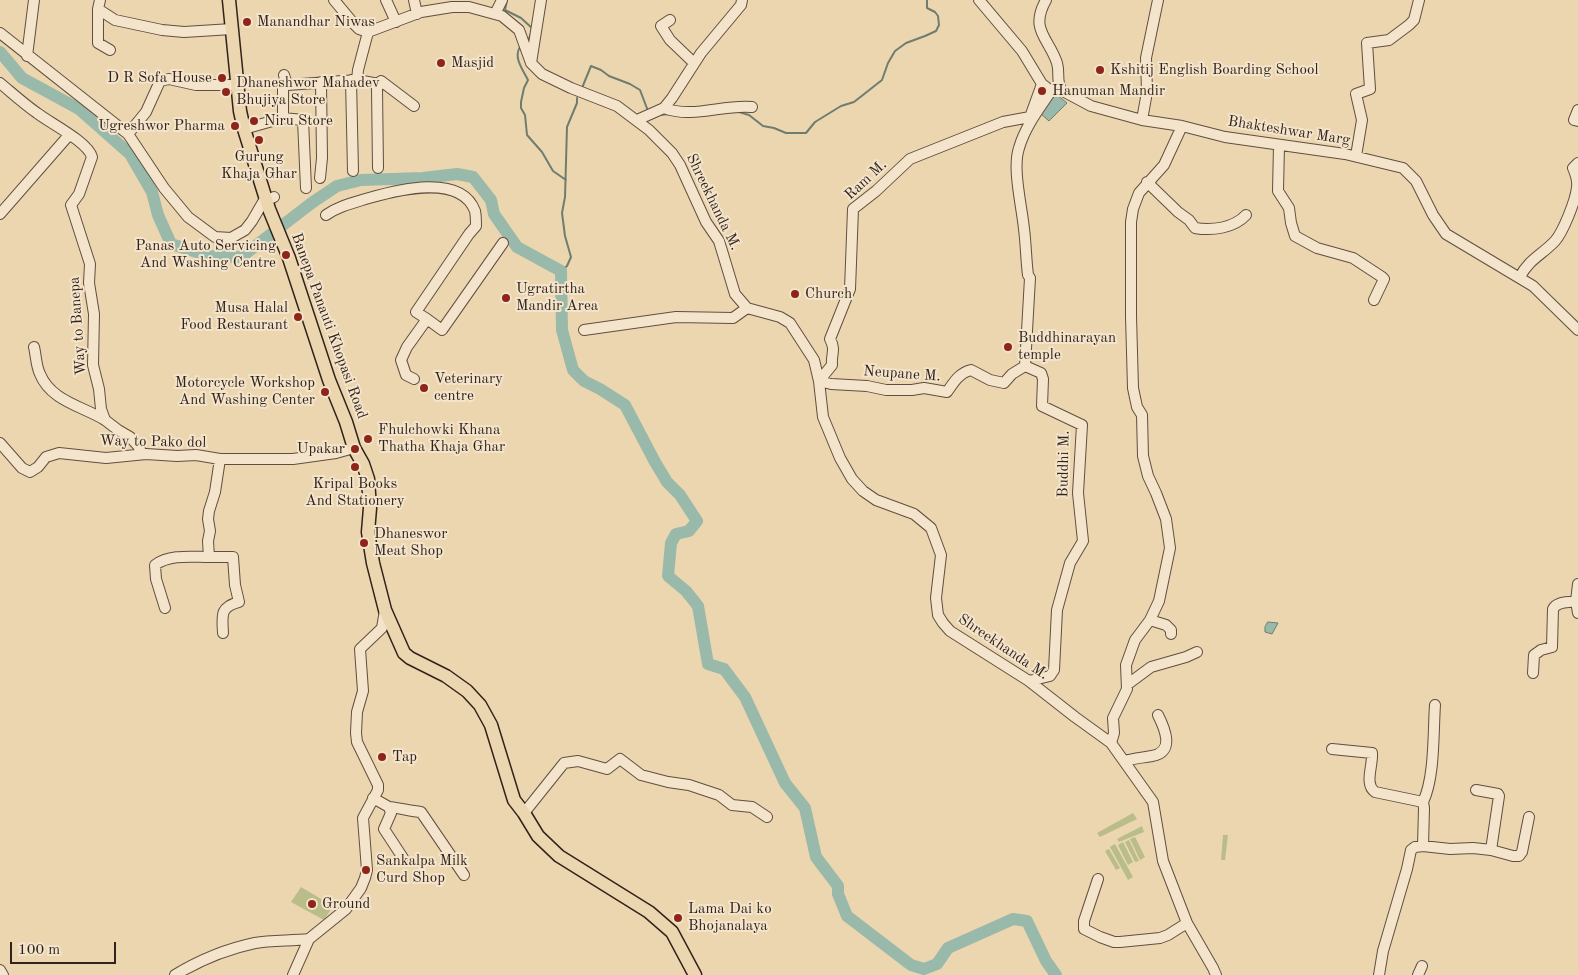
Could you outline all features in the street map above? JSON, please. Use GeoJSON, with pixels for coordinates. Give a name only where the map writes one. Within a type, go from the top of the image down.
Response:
{"type":"FeatureCollection","features":[{"type":"Feature","properties":{"kind":"main road","name":"Banepa Panauti Khopasi Road"},"geometry":{"type":"LineString","coordinates":[[229,0],[240,111],[244,129],[354,448],[363,464],[368,479],[370,508],[368,532],[373,563],[385,610],[404,653],[410,658],[446,676],[467,691],[480,705],[490,725],[514,800],[524,812],[538,836],[559,856],[649,912],[672,932],[695,975]]}},
{"type":"Feature","properties":{"kind":"street"},"geometry":{"type":"LineString","coordinates":[[27,56],[34,0]]}},
{"type":"Feature","properties":{"kind":"street"},"geometry":{"type":"LineString","coordinates":[[334,0],[359,29],[368,32],[417,14],[457,3],[502,16],[519,30],[530,63]]}},
{"type":"Feature","properties":{"kind":"street"},"geometry":{"type":"LineString","coordinates":[[386,0],[396,22]]}},
{"type":"Feature","properties":{"kind":"street"},"geometry":{"type":"LineString","coordinates":[[414,0],[417,14]]}},
{"type":"Feature","properties":{"kind":"street"},"geometry":{"type":"LineString","coordinates":[[495,14],[502,0]]}},
{"type":"Feature","properties":{"kind":"street"},"geometry":{"type":"LineString","coordinates":[[530,63],[541,0]]}},
{"type":"Feature","properties":{"kind":"street"},"geometry":{"type":"LineString","coordinates":[[660,110],[721,28],[742,5],[742,0]]}},
{"type":"Feature","properties":{"kind":"street","name":"Bhakteshwar Marg"},"geometry":{"type":"LineString","coordinates":[[979,0],[1022,51],[1042,84],[1092,106],[1142,120],[1182,126],[1224,137],[1356,156],[1403,168],[1416,181],[1433,215],[1446,234],[1534,286],[1578,330]]}},
{"type":"Feature","properties":{"kind":"street"},"geometry":{"type":"LineString","coordinates":[[1025,366],[1030,278],[1025,253],[1017,172],[1018,149],[1032,120],[1056,90],[1058,66],[1040,29],[1039,15],[1046,0]]}},
{"type":"Feature","properties":{"kind":"street"},"geometry":{"type":"LineString","coordinates":[[1142,120],[1147,92],[1146,58],[1158,0]]}},
{"type":"Feature","properties":{"kind":"street"},"geometry":{"type":"LineString","coordinates":[[1356,156],[1362,120],[1356,94],[1370,89],[1367,43],[1389,40],[1409,25],[1414,20],[1419,0]]}},
{"type":"Feature","properties":{"kind":"street"},"geometry":{"type":"LineString","coordinates":[[99,5],[115,20],[162,30],[184,32],[232,29]]}},
{"type":"Feature","properties":{"kind":"street"},"geometry":{"type":"LineString","coordinates":[[99,5],[98,43],[110,50]]}},
{"type":"Feature","properties":{"kind":"street"},"geometry":{"type":"LineString","coordinates":[[670,20],[661,26],[670,40],[694,63]]}},
{"type":"Feature","properties":{"kind":"street"},"geometry":{"type":"LineString","coordinates":[[353,171],[354,80],[368,32]]}},
{"type":"Feature","properties":{"kind":"street"},"geometry":{"type":"LineString","coordinates":[[0,34],[128,134],[164,188],[188,217],[215,237],[230,238],[245,230],[262,202],[270,202]]}},
{"type":"Feature","properties":{"kind":"street","name":"Shreekhanda M."},"geometry":{"type":"LineString","coordinates":[[530,63],[542,74],[617,106],[638,119],[672,153],[680,165],[706,222],[719,241],[735,294],[747,308],[780,317],[790,323],[814,360],[819,381],[823,417],[840,458],[852,479],[876,500],[914,514],[931,528],[941,555],[936,598],[938,615],[943,623],[950,631],[1030,681],[1111,743],[1153,802],[1163,861],[1187,923],[1216,975]]}},
{"type":"Feature","properties":{"kind":"street"},"geometry":{"type":"LineString","coordinates":[[128,134],[146,112],[160,81],[169,79],[196,85],[238,85]]}},
{"type":"Feature","properties":{"kind":"street"},"geometry":{"type":"LineString","coordinates":[[283,118],[283,86],[286,80],[321,82],[354,80],[379,84],[381,81],[414,106]]}},
{"type":"Feature","properties":{"kind":"street"},"geometry":{"type":"LineString","coordinates":[[320,178],[322,158],[321,82]]}},
{"type":"Feature","properties":{"kind":"street"},"geometry":{"type":"LineString","coordinates":[[0,83],[38,114],[69,135],[0,214]]}},
{"type":"Feature","properties":{"kind":"street"},"geometry":{"type":"LineString","coordinates":[[378,168],[377,88],[379,84]]}},
{"type":"Feature","properties":{"kind":"street","name":"Ram M."},"geometry":{"type":"LineString","coordinates":[[819,381],[832,365],[834,347],[830,339],[850,289],[853,209],[876,191],[910,159],[1003,122],[1030,117],[1042,84]]}},
{"type":"Feature","properties":{"kind":"street"},"geometry":{"type":"LineString","coordinates":[[638,119],[660,110],[698,112],[741,106],[752,107]]}},
{"type":"Feature","properties":{"kind":"street"},"geometry":{"type":"LineString","coordinates":[[1578,110],[1574,120],[1578,121]]}},
{"type":"Feature","properties":{"kind":"street"},"geometry":{"type":"LineString","coordinates":[[244,129],[283,118],[303,120],[306,188]]}},
{"type":"Feature","properties":{"kind":"street"},"geometry":{"type":"LineString","coordinates":[[1111,743],[1114,733],[1114,718],[1128,684],[1125,673],[1126,665],[1135,640],[1150,620],[1159,601],[1170,548],[1166,519],[1148,476],[1145,463],[1142,415],[1133,388],[1130,236],[1133,209],[1139,193],[1164,165],[1182,126]]}},
{"type":"Feature","properties":{"kind":"street","name":"Way to Banepa"},"geometry":{"type":"LineString","coordinates":[[69,135],[87,149],[92,157],[79,194],[72,205],[90,264],[89,289],[94,314],[93,365],[99,389],[101,410],[105,420]]}},
{"type":"Feature","properties":{"kind":"street"},"geometry":{"type":"LineString","coordinates":[[1279,145],[1278,191],[1289,208],[1295,236],[1317,248],[1353,258],[1382,277],[1384,279],[1374,300]]}},
{"type":"Feature","properties":{"kind":"street"},"geometry":{"type":"LineString","coordinates":[[1520,277],[1525,268],[1556,240],[1573,212],[1578,186],[1573,168],[1578,162]]}},
{"type":"Feature","properties":{"kind":"street"},"geometry":{"type":"LineString","coordinates":[[1147,182],[1189,220],[1195,228],[1206,230],[1228,226],[1240,221],[1246,215]]}},
{"type":"Feature","properties":{"kind":"street"},"geometry":{"type":"LineString","coordinates":[[326,215],[336,208],[387,192],[438,186],[454,191],[466,199],[474,210],[476,226],[416,312],[442,330],[503,243]]}},
{"type":"Feature","properties":{"kind":"street"},"geometry":{"type":"LineString","coordinates":[[584,330],[676,317],[733,318],[747,308]]}},
{"type":"Feature","properties":{"kind":"street"},"geometry":{"type":"LineString","coordinates":[[414,379],[406,375],[402,360],[407,347],[427,319]]}},
{"type":"Feature","properties":{"kind":"street"},"geometry":{"type":"LineString","coordinates":[[34,347],[39,373],[53,392],[68,402],[94,413],[130,437],[142,454]]}},
{"type":"Feature","properties":{"kind":"street","name":"Neupane M."},"geometry":{"type":"LineString","coordinates":[[819,381],[886,390],[924,388],[947,392],[958,376],[966,371],[971,370],[990,380],[1004,383],[1012,374],[1025,366]]}},
{"type":"Feature","properties":{"kind":"street","name":"Buddhi M."},"geometry":{"type":"LineString","coordinates":[[1025,366],[1041,373],[1043,379],[1042,406],[1082,425],[1078,493],[1083,541],[1070,563],[1056,610],[1054,670],[1050,676],[1030,681]]}},
{"type":"Feature","properties":{"kind":"street","name":"Way to Pako dol"},"geometry":{"type":"LineString","coordinates":[[0,443],[22,468],[30,472],[38,467],[46,457],[59,453],[106,458],[142,454],[196,455],[220,459],[293,459],[354,448]]}},
{"type":"Feature","properties":{"kind":"street"},"geometry":{"type":"LineString","coordinates":[[209,557],[208,542],[210,531],[208,519],[215,492],[220,459]]}},
{"type":"Feature","properties":{"kind":"street"},"geometry":{"type":"LineString","coordinates":[[165,608],[156,579],[155,565],[158,562],[181,557],[233,557],[235,584],[239,602],[225,609],[222,621],[223,633]]}},
{"type":"Feature","properties":{"kind":"street"},"geometry":{"type":"LineString","coordinates":[[1578,584],[1576,601],[1578,613]]}},
{"type":"Feature","properties":{"kind":"street"},"geometry":{"type":"LineString","coordinates":[[1534,673],[1534,655],[1541,650],[1552,647],[1553,609],[1558,604],[1576,601]]}},
{"type":"Feature","properties":{"kind":"street"},"geometry":{"type":"LineString","coordinates":[[293,975],[309,939],[346,909],[365,878],[367,870],[363,818],[378,790],[378,786],[357,742],[357,712],[364,691],[360,649],[382,628],[385,610]]}},
{"type":"Feature","properties":{"kind":"street"},"geometry":{"type":"LineString","coordinates":[[1150,620],[1166,625],[1171,630],[1171,634]]}},
{"type":"Feature","properties":{"kind":"street"},"geometry":{"type":"LineString","coordinates":[[1128,684],[1151,667],[1197,652]]}},
{"type":"Feature","properties":{"kind":"street"},"geometry":{"type":"LineString","coordinates":[[1423,846],[1423,802],[1430,779],[1435,705]]}},
{"type":"Feature","properties":{"kind":"street"},"geometry":{"type":"LineString","coordinates":[[1125,761],[1151,757],[1163,750],[1167,736],[1158,715]]}},
{"type":"Feature","properties":{"kind":"street"},"geometry":{"type":"LineString","coordinates":[[1332,749],[1372,753],[1370,789],[1375,792],[1423,802]]}},
{"type":"Feature","properties":{"kind":"street"},"geometry":{"type":"LineString","coordinates":[[524,812],[564,763],[578,761],[607,769],[620,760],[641,775],[689,785],[719,795],[732,805],[752,807],[767,816]]}},
{"type":"Feature","properties":{"kind":"street"},"geometry":{"type":"LineString","coordinates":[[1476,790],[1498,794],[1499,796],[1491,850]]}},
{"type":"Feature","properties":{"kind":"street"},"geometry":{"type":"LineString","coordinates":[[373,798],[389,806],[421,812],[464,874]]}},
{"type":"Feature","properties":{"kind":"street"},"geometry":{"type":"LineString","coordinates":[[389,806],[390,813],[384,829],[403,858]]}},
{"type":"Feature","properties":{"kind":"street"},"geometry":{"type":"LineString","coordinates":[[1379,975],[1383,951],[1411,850],[1415,847],[1423,846],[1491,850],[1519,856],[1522,852],[1529,817]]}},
{"type":"Feature","properties":{"kind":"street"},"geometry":{"type":"LineString","coordinates":[[1098,879],[1084,921],[1084,929],[1089,932],[1114,942],[1160,938],[1187,923]]}},
{"type":"Feature","properties":{"kind":"street"},"geometry":{"type":"LineString","coordinates":[[176,975],[194,964],[231,949],[256,943],[309,939]]}},
{"type":"Feature","properties":{"kind":"street"},"geometry":{"type":"LineString","coordinates":[[0,970],[2,975]]}},
{"type":"Feature","properties":{"kind":"green space"},"geometry":{"type":"Polygon","coordinates":[[[1133,813],[1137,819],[1100,837],[1097,833],[1133,813]]]}},
{"type":"Feature","properties":{"kind":"green space"},"geometry":{"type":"Polygon","coordinates":[[[1142,826],[1144,832],[1119,842],[1117,839],[1142,826]]]}},
{"type":"Feature","properties":{"kind":"green space"},"geometry":{"type":"Polygon","coordinates":[[[1223,835],[1228,835],[1225,860],[1221,860],[1223,835]]]}},
{"type":"Feature","properties":{"kind":"green space"},"geometry":{"type":"Polygon","coordinates":[[[1135,837],[1145,857],[1140,860],[1130,839],[1135,837]]]}},
{"type":"Feature","properties":{"kind":"green space"},"geometry":{"type":"Polygon","coordinates":[[[1129,840],[1139,861],[1135,862],[1125,842],[1129,840]]]}},
{"type":"Feature","properties":{"kind":"green space"},"geometry":{"type":"Polygon","coordinates":[[[1123,842],[1133,862],[1128,865],[1118,845],[1123,842]]]}},
{"type":"Feature","properties":{"kind":"green space"},"geometry":{"type":"Polygon","coordinates":[[[1115,844],[1133,877],[1128,880],[1110,847],[1115,844]]]}},
{"type":"Feature","properties":{"kind":"green space"},"geometry":{"type":"Polygon","coordinates":[[[1109,849],[1120,868],[1116,870],[1105,851],[1109,849]]]}},
{"type":"Feature","properties":{"kind":"green space","name":"Ground"},"geometry":{"type":"Polygon","coordinates":[[[301,887],[333,906],[324,920],[291,902],[301,887]]]}},
{"type":"Feature","properties":{"kind":"shaded area"},"geometry":{"type":"Polygon","coordinates":[[[1055,93],[1067,103],[1049,121],[1041,114],[1055,93]]]}},
{"type":"Feature","properties":{"kind":"shaded area"},"geometry":{"type":"Polygon","coordinates":[[[1268,622],[1278,623],[1272,634],[1265,632],[1268,622]]]}},
{"type":"Feature","properties":{"kind":"waterway"},"geometry":{"type":"LineString","coordinates":[[507,0],[505,10],[521,18],[533,29],[528,41]]}},
{"type":"Feature","properties":{"kind":"waterway"},"geometry":{"type":"LineString","coordinates":[[739,112],[749,115],[763,126],[786,133],[806,133],[815,122],[841,106],[854,102],[882,80],[895,51],[906,43],[936,31],[939,25],[938,16],[927,8],[927,0]]}},
{"type":"Feature","properties":{"kind":"waterway"},"geometry":{"type":"LineString","coordinates":[[520,47],[518,59],[528,80],[521,102],[521,108],[525,115],[527,135],[542,152],[553,171],[566,180]]}},
{"type":"Feature","properties":{"kind":"waterway"},"geometry":{"type":"LineString","coordinates":[[0,52],[22,78],[79,109],[130,154],[152,192],[158,215],[171,244],[210,256],[241,257],[337,186],[361,180],[423,178],[457,174],[473,177],[491,200],[494,214],[517,247],[561,271],[562,330],[573,370],[584,381],[625,405],[667,482],[680,495],[697,521],[689,531],[676,534],[671,543],[668,576],[686,591],[698,606],[708,664],[724,669],[745,697],[785,783],[805,808],[816,857],[838,886],[838,894],[847,916],[911,965],[924,969],[937,964],[948,948],[1013,919],[1027,921],[1046,961],[1056,975]]}},
{"type":"Feature","properties":{"kind":"waterway"},"geometry":{"type":"LineString","coordinates":[[582,88],[591,66],[640,90],[648,111]]}},
{"type":"Feature","properties":{"kind":"waterway"},"geometry":{"type":"LineString","coordinates":[[561,271],[567,266],[571,257],[565,236],[562,213],[565,197],[567,127],[577,103],[577,98]]}},
{"type":"Feature","properties":{"kind":"waterway"},"geometry":{"type":"LineString","coordinates":[[659,115],[670,114]]}},
{"type":"Feature","properties":{"kind":"place","name":"Manandhar Niwas"},"geometry":{"type":"Point","coordinates":[247,22]}},
{"type":"Feature","properties":{"kind":"place","name":"Masjid"},"geometry":{"type":"Point","coordinates":[441,63]}},
{"type":"Feature","properties":{"kind":"place","name":"Kshitij English Boarding School"},"geometry":{"type":"Point","coordinates":[1100,70]}},
{"type":"Feature","properties":{"kind":"place","name":"D R Sofa House"},"geometry":{"type":"Point","coordinates":[222,78]}},
{"type":"Feature","properties":{"kind":"place","name":"Hanuman Mandir"},"geometry":{"type":"Point","coordinates":[1042,91]}},
{"type":"Feature","properties":{"kind":"place","name":"Dhaneshwor Mahadev Bhujiya Store"},"geometry":{"type":"Point","coordinates":[226,92]}},
{"type":"Feature","properties":{"kind":"place","name":"Niru Store"},"geometry":{"type":"Point","coordinates":[254,121]}},
{"type":"Feature","properties":{"kind":"place","name":"Ugreshwor Pharma"},"geometry":{"type":"Point","coordinates":[235,126]}},
{"type":"Feature","properties":{"kind":"place","name":"Gurung Khaja Ghar"},"geometry":{"type":"Point","coordinates":[259,140]}},
{"type":"Feature","properties":{"kind":"place","name":"Panas Auto Servicing And Washing Centre"},"geometry":{"type":"Point","coordinates":[286,255]}},
{"type":"Feature","properties":{"kind":"place","name":"Church"},"geometry":{"type":"Point","coordinates":[795,294]}},
{"type":"Feature","properties":{"kind":"place","name":"Ugratirtha Mandir Area"},"geometry":{"type":"Point","coordinates":[506,298]}},
{"type":"Feature","properties":{"kind":"place","name":"Musa Halal Food Restaurant"},"geometry":{"type":"Point","coordinates":[298,317]}},
{"type":"Feature","properties":{"kind":"place","name":"Buddhinarayan temple"},"geometry":{"type":"Point","coordinates":[1008,347]}},
{"type":"Feature","properties":{"kind":"place","name":"Veterinary centre"},"geometry":{"type":"Point","coordinates":[424,388]}},
{"type":"Feature","properties":{"kind":"place","name":"Motorcycle Workshop And Washing Center"},"geometry":{"type":"Point","coordinates":[325,392]}},
{"type":"Feature","properties":{"kind":"place","name":"Fhulchowki Khana Thatha Khaja Ghar"},"geometry":{"type":"Point","coordinates":[368,439]}},
{"type":"Feature","properties":{"kind":"place","name":"Upakar"},"geometry":{"type":"Point","coordinates":[355,449]}},
{"type":"Feature","properties":{"kind":"place","name":"Kripal Books And Stationery"},"geometry":{"type":"Point","coordinates":[355,467]}},
{"type":"Feature","properties":{"kind":"place","name":"Dhaneswor Meat Shop"},"geometry":{"type":"Point","coordinates":[364,543]}},
{"type":"Feature","properties":{"kind":"place","name":"Tap"},"geometry":{"type":"Point","coordinates":[382,757]}},
{"type":"Feature","properties":{"kind":"place","name":"Sankalpa Milk Curd Shop"},"geometry":{"type":"Point","coordinates":[366,870]}},
{"type":"Feature","properties":{"kind":"place","name":"Ground"},"geometry":{"type":"Point","coordinates":[312,904]}},
{"type":"Feature","properties":{"kind":"place","name":"Lama Dai ko Bhojanalaya"},"geometry":{"type":"Point","coordinates":[678,918]}}]}
